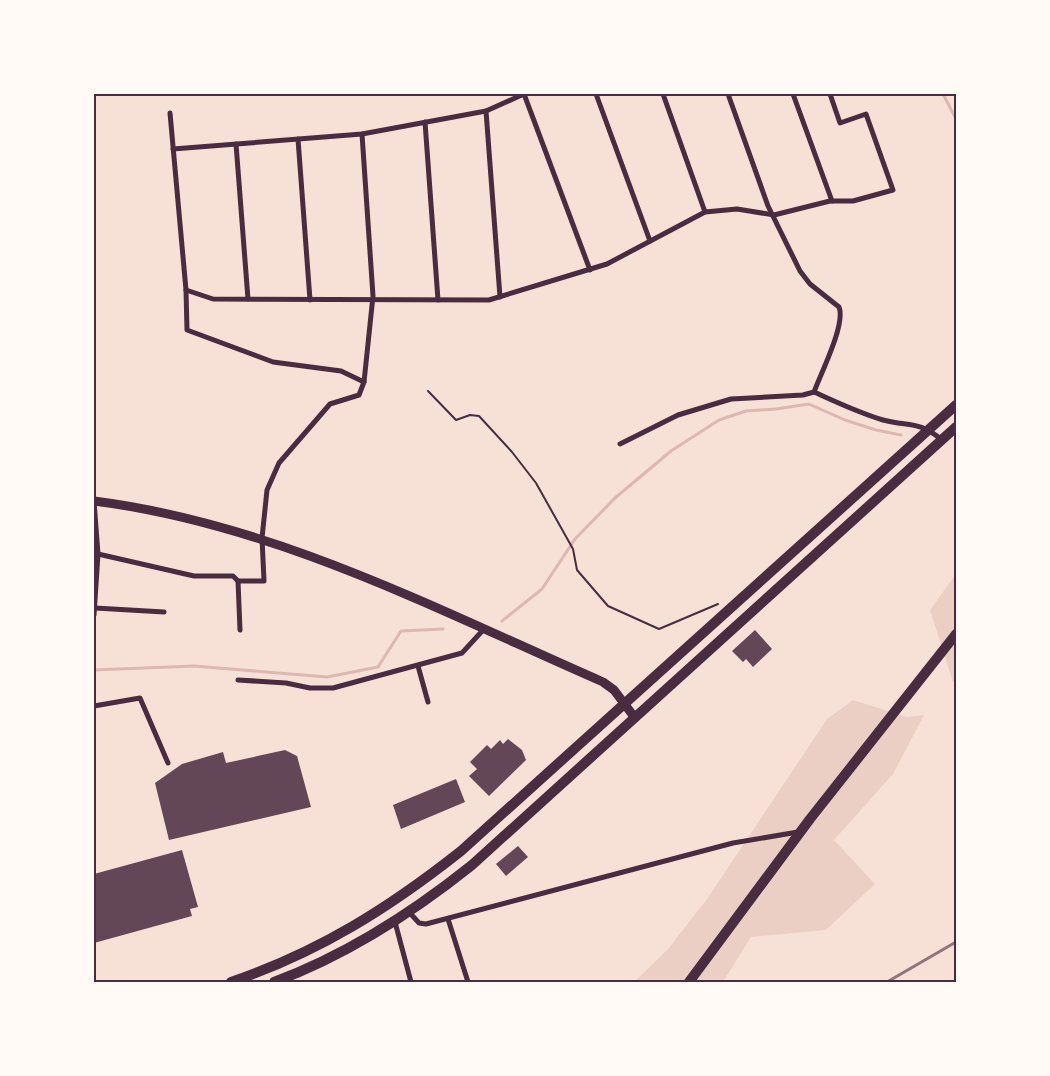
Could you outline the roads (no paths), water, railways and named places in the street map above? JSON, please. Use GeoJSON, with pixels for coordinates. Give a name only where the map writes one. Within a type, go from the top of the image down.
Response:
{"type":"FeatureCollection","features":[{"type":"Feature","properties":{"kind":"highway"},"geometry":{"type":"LineString","coordinates":[[231,982],[289,961],[350,930],[386,908],[461,851],[956,406]]}},
{"type":"Feature","properties":{"kind":"highway"},"geometry":{"type":"LineString","coordinates":[[274,982],[341,953],[395,922],[451,882],[635,718],[956,426]]}},
{"type":"Feature","properties":{"kind":"highway"},"geometry":{"type":"LineString","coordinates":[[689,982],[801,832],[955,639]]}},
{"type":"Feature","properties":{"kind":"highway"},"geometry":{"type":"LineString","coordinates":[[439,868],[451,882]]}},
{"type":"Feature","properties":{"kind":"main road"},"geometry":{"type":"LineString","coordinates":[[94,501],[139,507],[262,538],[330,563],[603,682],[624,703],[635,718]]}},
{"type":"Feature","properties":{"kind":"street"},"geometry":{"type":"LineString","coordinates":[[173,149],[362,134],[486,111],[524,94],[590,270]]}},
{"type":"Feature","properties":{"kind":"street"},"geometry":{"type":"LineString","coordinates":[[596,94],[650,241]]}},
{"type":"Feature","properties":{"kind":"street"},"geometry":{"type":"LineString","coordinates":[[663,94],[705,212]]}},
{"type":"Feature","properties":{"kind":"street"},"geometry":{"type":"LineString","coordinates":[[729,94],[773,215],[800,271],[810,284],[839,307],[842,312],[836,337],[814,392]]}},
{"type":"Feature","properties":{"kind":"street"},"geometry":{"type":"LineString","coordinates":[[793,94],[832,201]]}},
{"type":"Feature","properties":{"kind":"street"},"geometry":{"type":"LineString","coordinates":[[186,290],[213,299],[489,300],[607,264],[705,212],[737,209],[773,215],[832,201],[853,201],[893,190],[866,114],[840,123],[830,94]]}},
{"type":"Feature","properties":{"kind":"street"},"geometry":{"type":"LineString","coordinates":[[486,111],[500,297]]}},
{"type":"Feature","properties":{"kind":"street"},"geometry":{"type":"LineString","coordinates":[[170,114],[186,290],[187,330],[273,362],[341,372],[364,382]]}},
{"type":"Feature","properties":{"kind":"street"},"geometry":{"type":"LineString","coordinates":[[425,122],[438,300]]}},
{"type":"Feature","properties":{"kind":"street"},"geometry":{"type":"LineString","coordinates":[[238,581],[264,581],[262,538],[267,490],[279,463],[330,404],[359,395],[364,382],[373,300],[362,134]]}},
{"type":"Feature","properties":{"kind":"street"},"geometry":{"type":"LineString","coordinates":[[298,139],[310,300]]}},
{"type":"Feature","properties":{"kind":"street"},"geometry":{"type":"LineString","coordinates":[[236,144],[248,300]]}},
{"type":"Feature","properties":{"kind":"street"},"geometry":{"type":"LineString","coordinates":[[620,444],[678,415],[731,400],[803,395],[814,392],[846,407],[885,421],[913,424],[929,430],[942,440]]}},
{"type":"Feature","properties":{"kind":"street"},"geometry":{"type":"LineString","coordinates":[[94,501],[98,554],[94,616]]}},
{"type":"Feature","properties":{"kind":"street"},"geometry":{"type":"LineString","coordinates":[[98,554],[194,576],[233,576],[238,581],[240,630]]}},
{"type":"Feature","properties":{"kind":"street"},"geometry":{"type":"LineString","coordinates":[[95,608],[164,612]]}},
{"type":"Feature","properties":{"kind":"street"},"geometry":{"type":"LineString","coordinates":[[238,680],[286,683],[310,688],[333,688],[462,653],[484,630]]}},
{"type":"Feature","properties":{"kind":"street"},"geometry":{"type":"LineString","coordinates":[[418,666],[428,702]]}},
{"type":"Feature","properties":{"kind":"street"},"geometry":{"type":"LineString","coordinates":[[94,706],[140,698],[168,763]]}},
{"type":"Feature","properties":{"kind":"street"},"geometry":{"type":"LineString","coordinates":[[409,912],[419,923],[426,924],[733,843],[801,832]]}},
{"type":"Feature","properties":{"kind":"street"},"geometry":{"type":"LineString","coordinates":[[448,919],[468,982]]}},
{"type":"Feature","properties":{"kind":"street"},"geometry":{"type":"LineString","coordinates":[[395,922],[410,982]]}},
{"type":"Feature","properties":{"kind":"waterway"},"geometry":{"type":"LineString","coordinates":[[943,94],[956,119]]}},
{"type":"Feature","properties":{"kind":"waterway"},"geometry":{"type":"LineString","coordinates":[[502,621],[542,589],[575,539],[615,498],[671,451],[719,420],[746,411],[809,404],[845,420],[876,430],[901,435]]}},
{"type":"Feature","properties":{"kind":"waterway"},"geometry":{"type":"LineString","coordinates":[[94,670],[194,666],[327,677],[378,667],[401,631],[443,629]]}},
{"type":"Feature","properties":{"kind":"railway"},"geometry":{"type":"LineString","coordinates":[[887,982],[956,942]]}}]}
